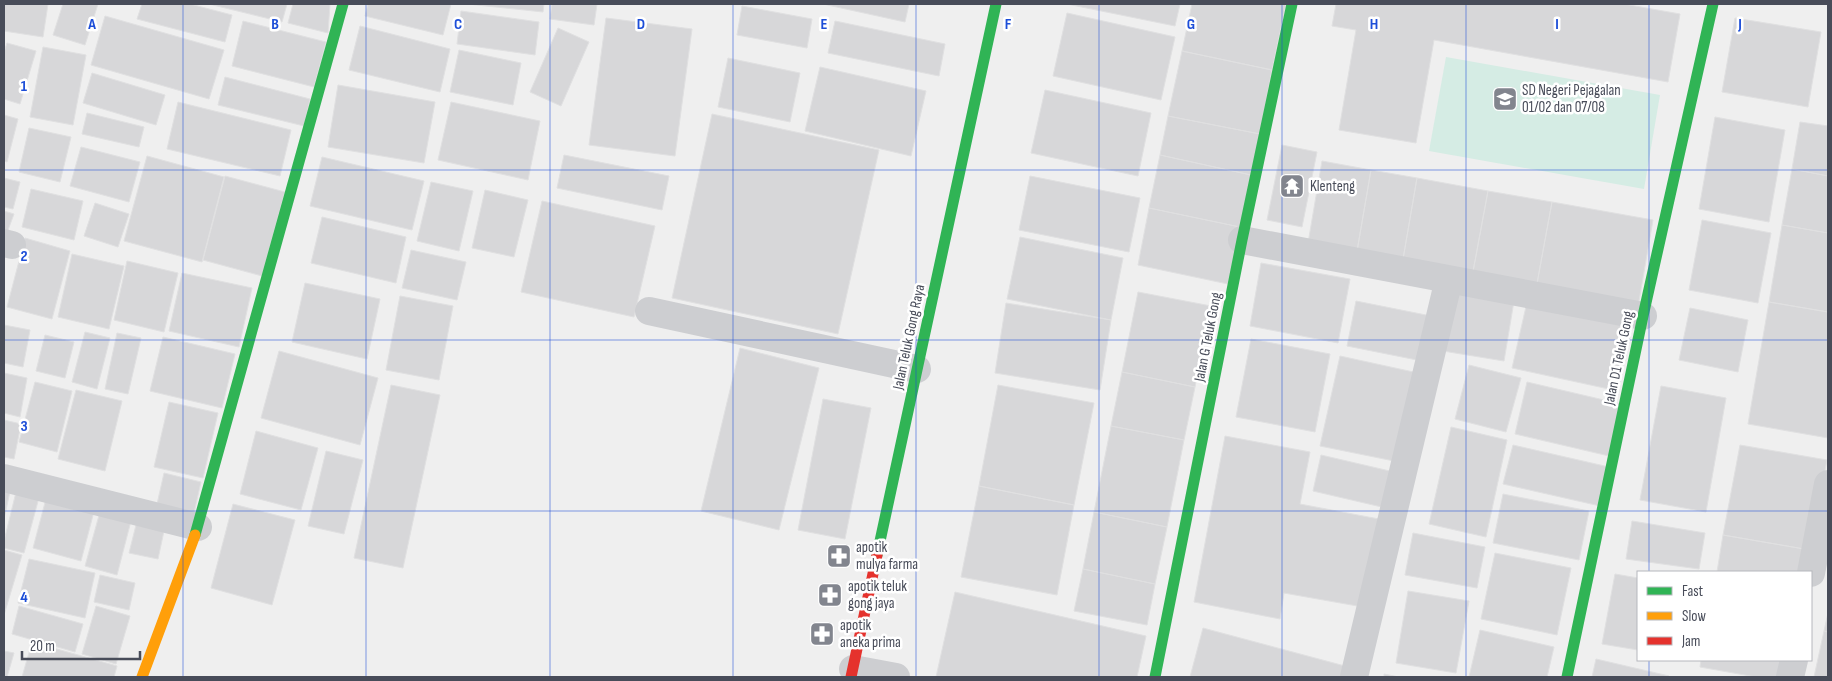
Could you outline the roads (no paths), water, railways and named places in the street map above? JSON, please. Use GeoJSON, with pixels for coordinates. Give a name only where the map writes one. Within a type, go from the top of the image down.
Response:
{"type":"FeatureCollection","features":[{"type":"Feature","properties":{"kind":"street"},"geometry":{"type":"LineString","coordinates":[[142,677],[198,527],[343,4]]}},
{"type":"Feature","properties":{"kind":"street","name":"Jalan Teluk Gong Raya"},"geometry":{"type":"LineString","coordinates":[[852,673],[996,4]]}},
{"type":"Feature","properties":{"kind":"street","name":"Jalan G Teluk Gong"},"geometry":{"type":"LineString","coordinates":[[1155,677],[1242,240],[1292,4]]}},
{"type":"Feature","properties":{"kind":"street","name":"Jalan D1 Teluk Gong"},"geometry":{"type":"LineString","coordinates":[[1567,677],[1643,316],[1712,4]]}},
{"type":"Feature","properties":{"kind":"street"},"geometry":{"type":"LineString","coordinates":[[1242,240],[1643,316]]}},
{"type":"Feature","properties":{"kind":"street"},"geometry":{"type":"LineString","coordinates":[[1354,677],[1449,279]]}},
{"type":"Feature","properties":{"kind":"street"},"geometry":{"type":"LineString","coordinates":[[649,311],[917,369]]}},
{"type":"Feature","properties":{"kind":"street"},"geometry":{"type":"LineString","coordinates":[[4,478],[198,527]]}},
{"type":"Feature","properties":{"kind":"street"},"geometry":{"type":"LineString","coordinates":[[1811,571],[1828,484]]}},
{"type":"Feature","properties":{"kind":"street"},"geometry":{"type":"LineString","coordinates":[[1790,677],[1794,661]]}},
{"type":"Feature","properties":{"kind":"street"},"geometry":{"type":"LineString","coordinates":[[852,673],[896,677]]}},
{"type":"Feature","properties":{"kind":"place","name":"SD Negeri Pejagalan 01/02 dan 07/08"},"geometry":{"type":"Point","coordinates":[1505,99]}},
{"type":"Feature","properties":{"kind":"place","name":"Klenteng"},"geometry":{"type":"Point","coordinates":[1292,186]}},
{"type":"Feature","properties":{"kind":"place","name":"apotik mulya farma"},"geometry":{"type":"Point","coordinates":[839,556]}},
{"type":"Feature","properties":{"kind":"place","name":"apotik teluk gong jaya"},"geometry":{"type":"Point","coordinates":[830,595]}},
{"type":"Feature","properties":{"kind":"place","name":"apotik aneka prima"},"geometry":{"type":"Point","coordinates":[822,634]}}]}
